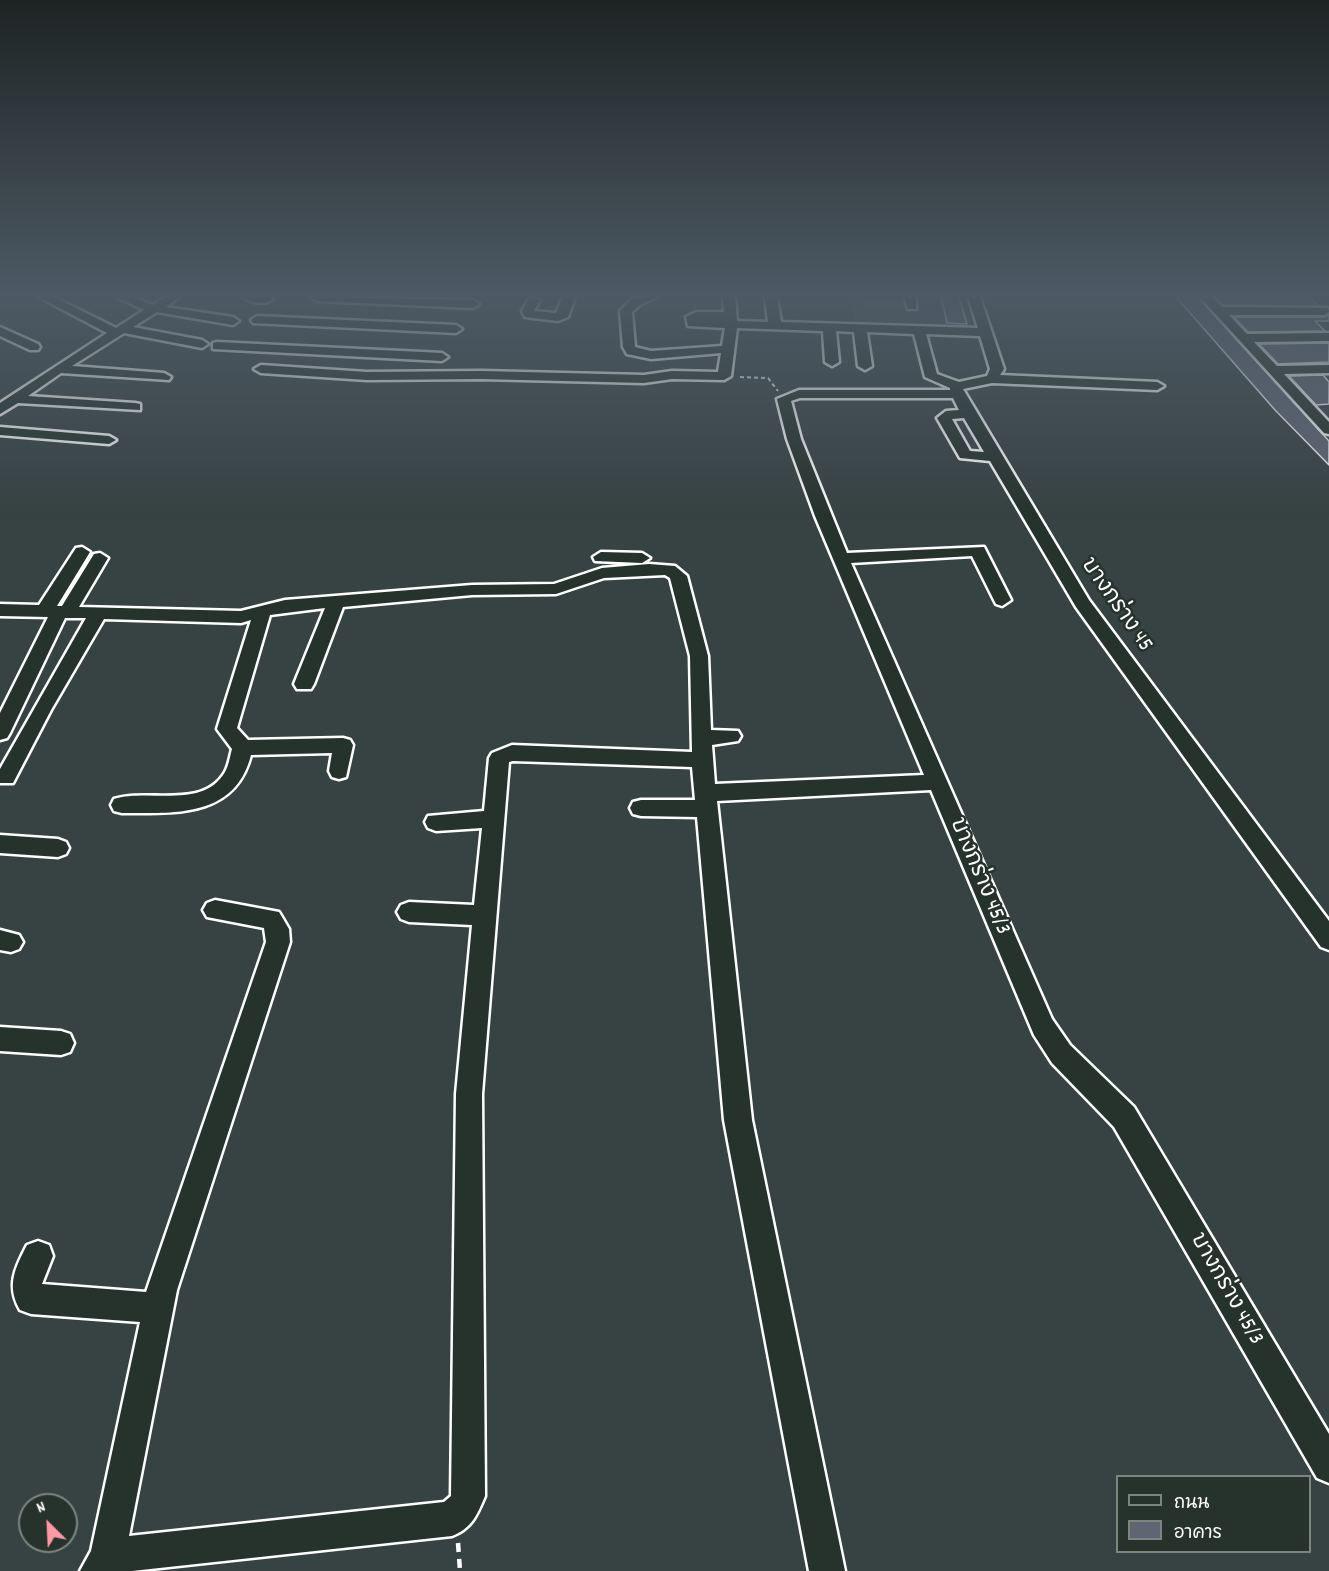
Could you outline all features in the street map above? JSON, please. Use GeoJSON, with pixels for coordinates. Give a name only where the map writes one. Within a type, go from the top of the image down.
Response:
{"type":"FeatureCollection","features":[{"type":"Feature","properties":{"kind":"street"},"geometry":{"type":"LineString","coordinates":[[0,410],[56,370]]}},
{"type":"Feature","properties":{"kind":"street"},"geometry":{"type":"LineString","coordinates":[[75,370],[164,377]]}},
{"type":"Feature","properties":{"kind":"street"},"geometry":{"type":"LineString","coordinates":[[281,370],[367,376],[482,375],[644,379],[672,375],[723,377]]}},
{"type":"Feature","properties":{"kind":"street"},"geometry":{"type":"LineString","coordinates":[[723,377],[724,370]]}},
{"type":"Feature","properties":{"kind":"street"},"geometry":{"type":"LineString","coordinates":[[930,370],[932,377],[958,390]]}},
{"type":"Feature","properties":{"kind":"street"},"geometry":{"type":"LineString","coordinates":[[992,379],[996,370]]}},
{"type":"Feature","properties":{"kind":"street"},"geometry":{"type":"LineString","coordinates":[[1274,370],[1329,430]]}},
{"type":"Feature","properties":{"kind":"street"},"geometry":{"type":"LineString","coordinates":[[667,381],[715,380],[723,377]]}},
{"type":"Feature","properties":{"kind":"street"},"geometry":{"type":"LineString","coordinates":[[784,399],[799,394],[958,390],[992,379],[1157,386]]}},
{"type":"Feature","properties":{"kind":"street","name":"บางกร่าง 45"},"geometry":{"type":"LineString","coordinates":[[958,390],[994,457],[1082,603],[1329,940]]}},
{"type":"Feature","properties":{"kind":"street"},"geometry":{"type":"LineString","coordinates":[[15,399],[135,407]]}},
{"type":"Feature","properties":{"kind":"street","name":"บางกร่าง 45/3"},"geometry":{"type":"LineString","coordinates":[[784,399],[794,439],[841,558],[1043,1028],[1061,1054],[1124,1117],[1329,1467]]}},
{"type":"Feature","properties":{"kind":"street"},"geometry":{"type":"LineString","coordinates":[[1313,413],[1329,411]]}},
{"type":"Feature","properties":{"kind":"street"},"geometry":{"type":"LineString","coordinates":[[969,414],[951,414],[944,418],[965,455],[994,457]]}},
{"type":"Feature","properties":{"kind":"street"},"geometry":{"type":"LineString","coordinates":[[0,431],[109,440]]}},
{"type":"Feature","properties":{"kind":"street"},"geometry":{"type":"LineString","coordinates":[[841,558],[978,551],[1002,600]]}},
{"type":"Feature","properties":{"kind":"street"},"geometry":{"type":"LineString","coordinates":[[0,733],[57,612],[82,552]]}},
{"type":"Feature","properties":{"kind":"street"},"geometry":{"type":"LineString","coordinates":[[601,557],[641,557],[649,569]]}},
{"type":"Feature","properties":{"kind":"street"},"geometry":{"type":"LineString","coordinates":[[57,612],[100,558]]}},
{"type":"Feature","properties":{"kind":"street"},"geometry":{"type":"LineString","coordinates":[[0,610],[242,617],[261,614],[285,606],[472,590],[556,589],[602,573],[649,569],[669,570],[678,576],[699,656],[701,749],[738,1120],[827,1571]]}},
{"type":"Feature","properties":{"kind":"street"},"geometry":{"type":"LineString","coordinates":[[304,684],[328,629],[336,602]]}},
{"type":"Feature","properties":{"kind":"street"},"geometry":{"type":"LineString","coordinates":[[6,777],[41,710],[98,613]]}},
{"type":"Feature","properties":{"kind":"street"},"geometry":{"type":"LineString","coordinates":[[243,748],[227,729],[261,614]]}},
{"type":"Feature","properties":{"kind":"street"},"geometry":{"type":"LineString","coordinates":[[103,1564],[125,1554],[452,1519],[463,1508],[468,1496],[469,1094],[499,758],[505,754],[701,749],[731,736]]}},
{"type":"Feature","properties":{"kind":"street"},"geometry":{"type":"LineString","coordinates":[[243,748],[343,745],[339,771]]}},
{"type":"Feature","properties":{"kind":"street"},"geometry":{"type":"LineString","coordinates":[[122,805],[196,801],[210,795],[234,778],[243,748]]}},
{"type":"Feature","properties":{"kind":"street"},"geometry":{"type":"LineString","coordinates":[[641,808],[938,782]]}},
{"type":"Feature","properties":{"kind":"street"},"geometry":{"type":"LineString","coordinates":[[436,822],[494,819]]}},
{"type":"Feature","properties":{"kind":"street"},"geometry":{"type":"LineString","coordinates":[[0,844],[58,848]]}},
{"type":"Feature","properties":{"kind":"street"},"geometry":{"type":"LineString","coordinates":[[103,1564],[158,1308],[205,1156],[278,942],[277,929],[271,919],[215,910]]}},
{"type":"Feature","properties":{"kind":"street"},"geometry":{"type":"LineString","coordinates":[[409,912],[485,915]]}},
{"type":"Feature","properties":{"kind":"street"},"geometry":{"type":"LineString","coordinates":[[2,1042],[61,1043]]}},
{"type":"Feature","properties":{"kind":"street"},"geometry":{"type":"LineString","coordinates":[[38,1256],[26,1283],[26,1292],[31,1299],[158,1308]]}},
{"type":"Feature","properties":{"kind":"path"},"geometry":{"type":"LineString","coordinates":[[723,377],[768,378],[784,399]]}},
{"type":"Feature","properties":{"kind":"building"},"geometry":{"type":"Polygon","coordinates":[[[1240,370],[1265,370],[1329,441],[1329,465],[1240,370]]]}},
{"type":"Feature","properties":{"kind":"building"},"geometry":{"type":"Polygon","coordinates":[[[1323,375],[1329,382],[1329,404],[1316,405],[1289,376],[1323,375]]]}}]}
